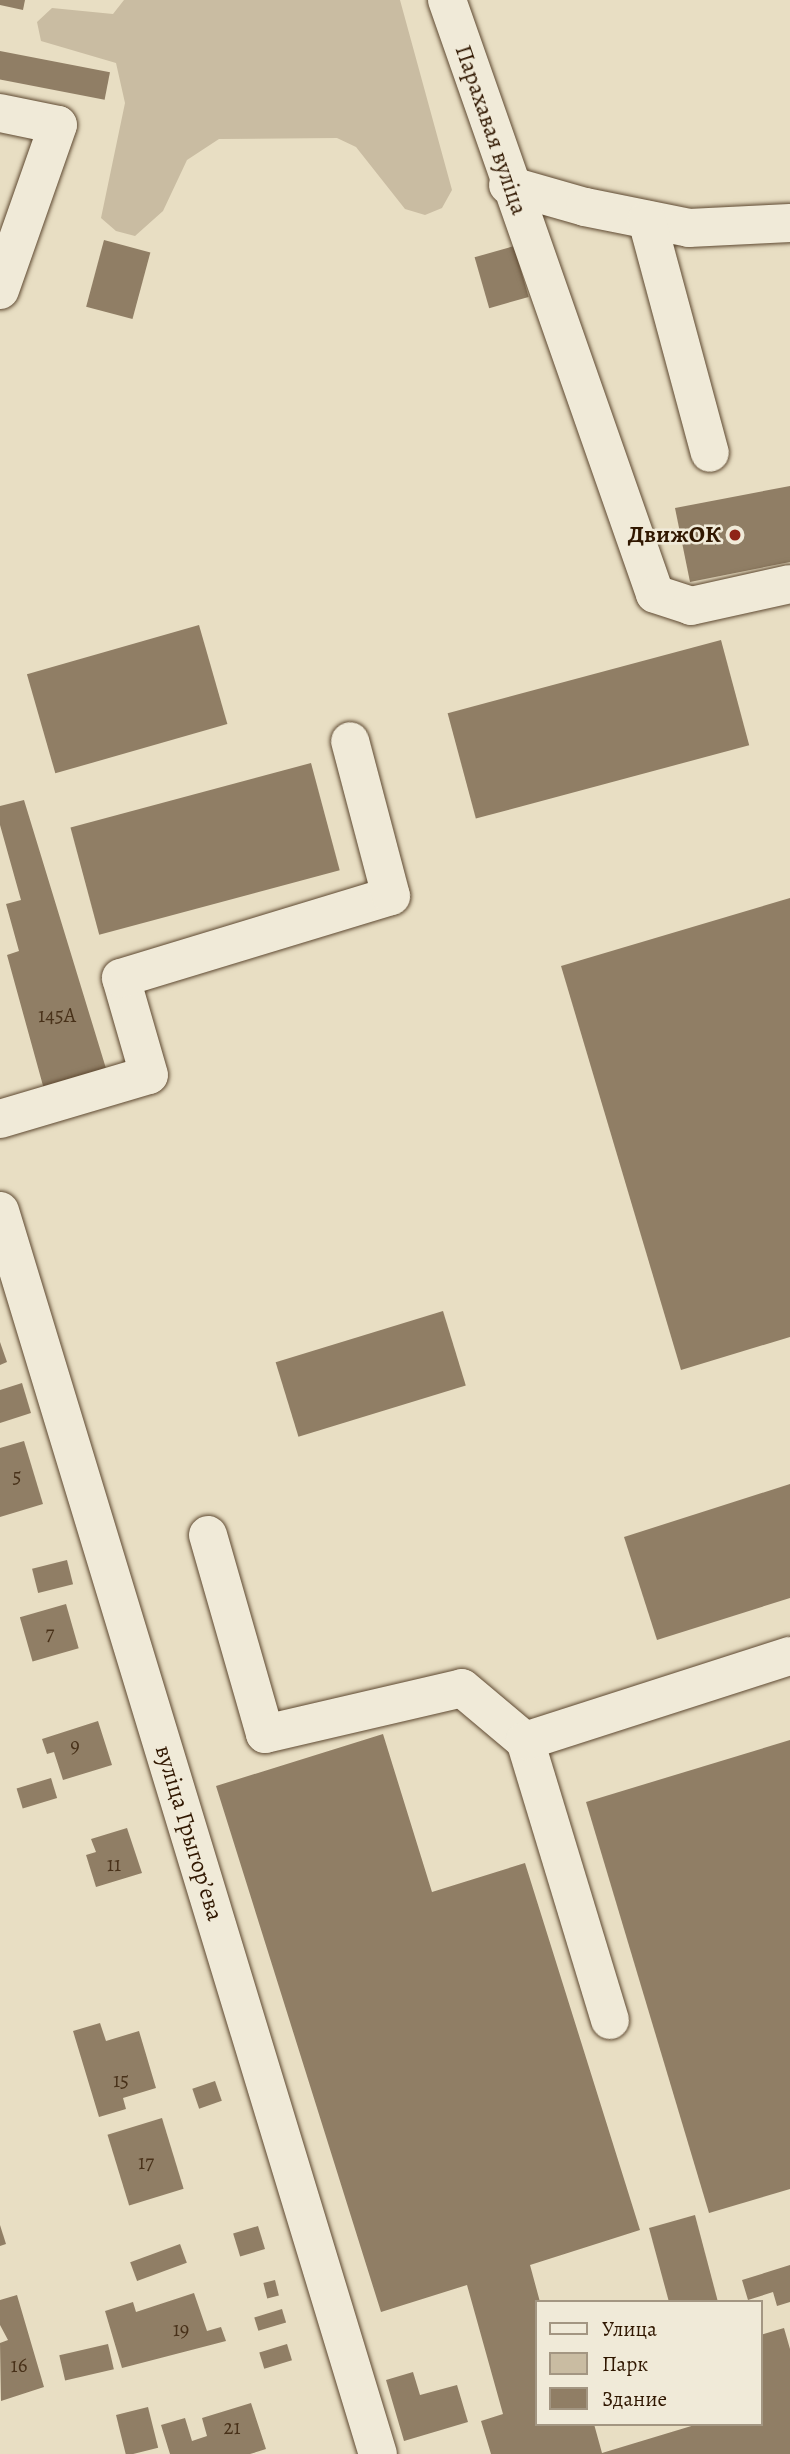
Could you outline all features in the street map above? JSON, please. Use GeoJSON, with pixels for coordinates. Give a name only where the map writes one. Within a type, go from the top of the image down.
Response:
{"type":"FeatureCollection","features":[{"type":"Feature","properties":{"kind":"street","name":"Парахавая вуліца"},"geometry":{"type":"LineString","coordinates":[[447,0],[508,185],[655,594],[691,606],[790,584]]}},
{"type":"Feature","properties":{"kind":"street"},"geometry":{"type":"LineString","coordinates":[[0,113],[58,125],[0,290]]}},
{"type":"Feature","properties":{"kind":"street"},"geometry":{"type":"LineString","coordinates":[[508,185],[584,208],[689,228],[790,223]]}},
{"type":"Feature","properties":{"kind":"street"},"geometry":{"type":"LineString","coordinates":[[647,220],[710,453]]}},
{"type":"Feature","properties":{"kind":"street"},"geometry":{"type":"LineString","coordinates":[[0,1119],[149,1075],[121,978],[391,896],[350,741]]}},
{"type":"Feature","properties":{"kind":"street","name":"вуліца Грыгорʼева"},"geometry":{"type":"LineString","coordinates":[[0,1211],[378,2454]]}},
{"type":"Feature","properties":{"kind":"street"},"geometry":{"type":"LineString","coordinates":[[208,1535],[265,1734],[462,1688],[525,1741],[610,2020]]}},
{"type":"Feature","properties":{"kind":"street"},"geometry":{"type":"LineString","coordinates":[[525,1741],[790,1656]]}},
{"type":"Feature","properties":{"kind":"green space"},"geometry":{"type":"Polygon","coordinates":[[[124,0],[400,0],[452,190],[442,208],[425,215],[405,209],[356,147],[337,138],[219,139],[187,160],[163,211],[135,236],[116,231],[101,218],[125,103],[116,63],[41,41],[37,22],[52,8],[113,14],[124,0]]]}},
{"type":"Feature","properties":{"kind":"building"},"geometry":{"type":"Polygon","coordinates":[[[0,0],[25,0],[23,10],[0,5],[0,0]]]}},
{"type":"Feature","properties":{"kind":"building"},"geometry":{"type":"Polygon","coordinates":[[[0,51],[110,72],[105,100],[0,80],[0,51]]]}},
{"type":"Feature","properties":{"kind":"building"},"geometry":{"type":"Polygon","coordinates":[[[104,240],[150,252],[133,319],[86,307],[104,240]]]}},
{"type":"Feature","properties":{"kind":"building"},"geometry":{"type":"Polygon","coordinates":[[[514,246],[529,297],[489,308],[475,257],[514,246]]]}},
{"type":"Feature","properties":{"kind":"building","name":"ДвижОК"},"geometry":{"type":"Polygon","coordinates":[[[790,486],[790,562],[690,582],[675,508],[790,486]]]}},
{"type":"Feature","properties":{"kind":"building"},"geometry":{"type":"Polygon","coordinates":[[[199,625],[227,724],[55,773],[27,674],[199,625]]]}},
{"type":"Feature","properties":{"kind":"building"},"geometry":{"type":"Polygon","coordinates":[[[721,640],[749,745],[476,819],[448,713],[721,640]]]}},
{"type":"Feature","properties":{"kind":"building"},"geometry":{"type":"Polygon","coordinates":[[[311,763],[340,870],[99,935],[70,827],[311,763]]]}},
{"type":"Feature","properties":{"kind":"building"},"geometry":{"type":"Polygon","coordinates":[[[24,800],[108,1075],[45,1093],[7,955],[19,951],[6,904],[21,900],[0,825],[0,806],[24,800]]]}},
{"type":"Feature","properties":{"kind":"building"},"geometry":{"type":"Polygon","coordinates":[[[790,898],[790,1337],[681,1370],[561,966],[790,898]]]}},
{"type":"Feature","properties":{"kind":"building"},"geometry":{"type":"Polygon","coordinates":[[[443,1311],[466,1386],[298,1437],[276,1362],[443,1311]]]}},
{"type":"Feature","properties":{"kind":"building"},"geometry":{"type":"Polygon","coordinates":[[[0,1342],[7,1362],[0,1365],[0,1342]]]}},
{"type":"Feature","properties":{"kind":"building"},"geometry":{"type":"Polygon","coordinates":[[[22,1383],[31,1413],[0,1423],[0,1390],[22,1383]]]}},
{"type":"Feature","properties":{"kind":"building"},"geometry":{"type":"Polygon","coordinates":[[[24,1441],[43,1504],[0,1517],[0,1448],[24,1441]]]}},
{"type":"Feature","properties":{"kind":"building"},"geometry":{"type":"Polygon","coordinates":[[[790,1484],[790,1598],[657,1640],[624,1537],[790,1484]]]}},
{"type":"Feature","properties":{"kind":"building"},"geometry":{"type":"Polygon","coordinates":[[[67,1560],[73,1584],[38,1593],[32,1569],[67,1560]]]}},
{"type":"Feature","properties":{"kind":"building"},"geometry":{"type":"Polygon","coordinates":[[[66,1604],[79,1648],[33,1661],[20,1617],[66,1604]]]}},
{"type":"Feature","properties":{"kind":"building"},"geometry":{"type":"Polygon","coordinates":[[[98,1721],[112,1765],[63,1780],[54,1752],[47,1754],[42,1739],[98,1721]]]}},
{"type":"Feature","properties":{"kind":"building"},"geometry":{"type":"Polygon","coordinates":[[[383,1734],[432,1892],[525,1863],[640,2230],[530,2265],[539,2300],[534,2300],[534,2426],[595,2426],[602,2453],[691,2426],[762,2426],[762,2334],[784,2328],[790,2349],[790,2454],[491,2454],[481,2421],[503,2414],[467,2285],[381,2312],[216,1786],[383,1734]]]}},
{"type":"Feature","properties":{"kind":"building"},"geometry":{"type":"Polygon","coordinates":[[[790,1740],[790,2189],[709,2213],[586,1802],[790,1740]]]}},
{"type":"Feature","properties":{"kind":"building"},"geometry":{"type":"Polygon","coordinates":[[[51,1778],[57,1798],[23,1809],[17,1789],[51,1778]]]}},
{"type":"Feature","properties":{"kind":"building"},"geometry":{"type":"Polygon","coordinates":[[[127,1828],[142,1873],[96,1887],[86,1855],[96,1852],[91,1839],[127,1828]]]}},
{"type":"Feature","properties":{"kind":"building"},"geometry":{"type":"Polygon","coordinates":[[[100,2023],[106,2041],[139,2031],[156,2088],[123,2098],[126,2109],[99,2117],[73,2031],[100,2023]]]}},
{"type":"Feature","properties":{"kind":"building"},"geometry":{"type":"Polygon","coordinates":[[[215,2081],[222,2101],[199,2109],[192,2089],[215,2081]]]}},
{"type":"Feature","properties":{"kind":"building"},"geometry":{"type":"Polygon","coordinates":[[[162,2118],[184,2189],[129,2205],[107,2135],[162,2118]]]}},
{"type":"Feature","properties":{"kind":"building"},"geometry":{"type":"Polygon","coordinates":[[[695,2215],[717,2300],[668,2300],[649,2228],[695,2215]]]}},
{"type":"Feature","properties":{"kind":"building"},"geometry":{"type":"Polygon","coordinates":[[[0,2225],[6,2244],[0,2246],[0,2225]]]}},
{"type":"Feature","properties":{"kind":"building"},"geometry":{"type":"Polygon","coordinates":[[[258,2226],[265,2249],[240,2257],[233,2234],[258,2226]]]}},
{"type":"Feature","properties":{"kind":"building"},"geometry":{"type":"Polygon","coordinates":[[[180,2244],[187,2263],[137,2281],[130,2262],[180,2244]]]}},
{"type":"Feature","properties":{"kind":"building"},"geometry":{"type":"Polygon","coordinates":[[[790,2265],[790,2302],[777,2306],[773,2292],[748,2300],[742,2280],[790,2265]]]}},
{"type":"Feature","properties":{"kind":"building"},"geometry":{"type":"Polygon","coordinates":[[[275,2280],[279,2296],[267,2298],[263,2283],[275,2280]]]}},
{"type":"Feature","properties":{"kind":"building"},"geometry":{"type":"Polygon","coordinates":[[[194,2293],[207,2331],[221,2327],[226,2341],[122,2368],[105,2311],[133,2302],[136,2312],[194,2293]]]}},
{"type":"Feature","properties":{"kind":"building"},"geometry":{"type":"Polygon","coordinates":[[[17,2295],[44,2387],[1,2401],[0,2343],[8,2340],[0,2325],[0,2300],[17,2295]]]}},
{"type":"Feature","properties":{"kind":"building"},"geometry":{"type":"Polygon","coordinates":[[[282,2309],[286,2322],[258,2331],[254,2317],[282,2309]]]}},
{"type":"Feature","properties":{"kind":"building"},"geometry":{"type":"Polygon","coordinates":[[[108,2344],[114,2369],[65,2381],[59,2355],[108,2344]]]}},
{"type":"Feature","properties":{"kind":"building"},"geometry":{"type":"Polygon","coordinates":[[[287,2344],[292,2360],[264,2369],[259,2352],[287,2344]]]}},
{"type":"Feature","properties":{"kind":"building"},"geometry":{"type":"Polygon","coordinates":[[[413,2372],[420,2395],[457,2385],[468,2422],[404,2441],[386,2380],[413,2372]]]}},
{"type":"Feature","properties":{"kind":"building"},"geometry":{"type":"Polygon","coordinates":[[[251,2403],[266,2449],[250,2454],[170,2454],[161,2425],[185,2418],[192,2441],[207,2436],[202,2418],[251,2403]]]}},
{"type":"Feature","properties":{"kind":"building"},"geometry":{"type":"Polygon","coordinates":[[[148,2407],[158,2448],[126,2454],[116,2415],[148,2407]]]}},
{"type":"Feature","properties":{"kind":"place","name":"ДвижОК"},"geometry":{"type":"Point","coordinates":[735,535]}}]}
